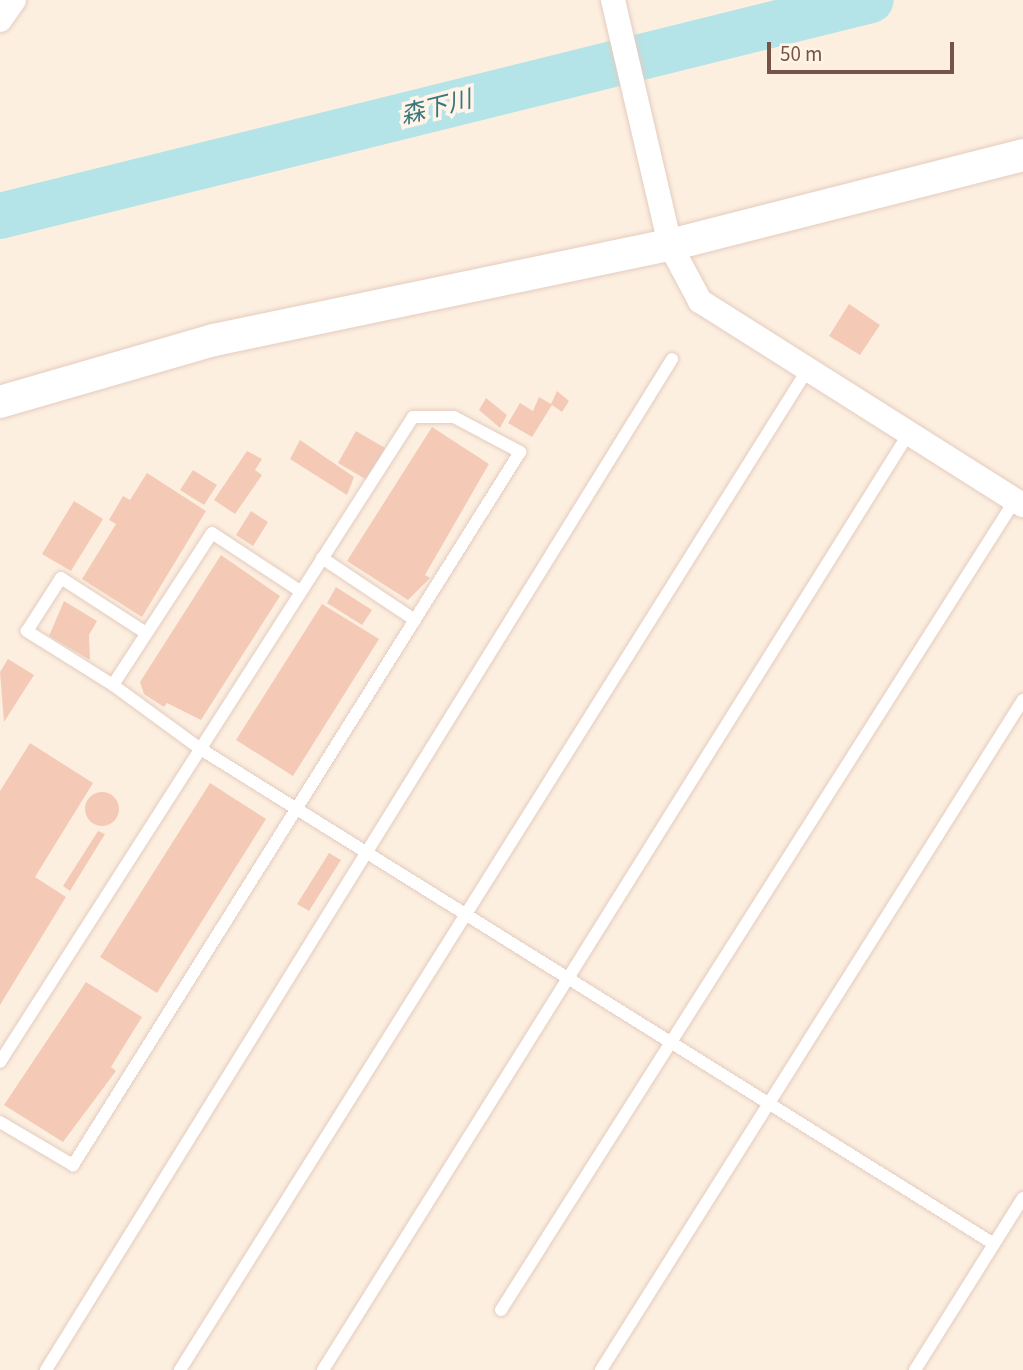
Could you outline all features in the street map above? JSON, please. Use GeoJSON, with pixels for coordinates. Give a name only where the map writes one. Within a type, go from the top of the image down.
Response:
{"type":"FeatureCollection","features":[{"type":"Feature","properties":{"kind":"street"},"geometry":{"type":"LineString","coordinates":[[0,20],[14,0]]}},
{"type":"Feature","properties":{"kind":"street"},"geometry":{"type":"LineString","coordinates":[[613,0],[670,245],[700,301],[1019,502]]}},
{"type":"Feature","properties":{"kind":"street"},"geometry":{"type":"LineString","coordinates":[[0,402],[214,340],[670,245],[1023,155]]}},
{"type":"Feature","properties":{"kind":"lane"},"geometry":{"type":"LineString","coordinates":[[46,1370],[363,851],[672,359]]}},
{"type":"Feature","properties":{"kind":"lane"},"geometry":{"type":"LineString","coordinates":[[180,1370],[808,369]]}},
{"type":"Feature","properties":{"kind":"lane"},"geometry":{"type":"LineString","coordinates":[[0,1062],[413,417],[454,417],[520,452],[73,1166],[0,1122]]}},
{"type":"Feature","properties":{"kind":"lane"},"geometry":{"type":"LineString","coordinates":[[323,1370],[909,433]]}},
{"type":"Feature","properties":{"kind":"lane"},"geometry":{"type":"LineString","coordinates":[[501,1310],[670,1042],[1019,502]]}},
{"type":"Feature","properties":{"kind":"lane"},"geometry":{"type":"LineString","coordinates":[[113,685],[212,533],[300,591]]}},
{"type":"Feature","properties":{"kind":"lane"},"geometry":{"type":"LineString","coordinates":[[322,558],[415,620]]}},
{"type":"Feature","properties":{"kind":"lane"},"geometry":{"type":"LineString","coordinates":[[146,633],[61,578],[27,631],[113,685],[199,748],[994,1244]]}},
{"type":"Feature","properties":{"kind":"lane"},"geometry":{"type":"LineString","coordinates":[[601,1370],[1023,700]]}},
{"type":"Feature","properties":{"kind":"lane"},"geometry":{"type":"LineString","coordinates":[[915,1370],[1023,1198]]}},
{"type":"Feature","properties":{"kind":"building"},"geometry":{"type":"Polygon","coordinates":[[[849,304],[880,325],[860,355],[829,336],[849,304]]]}},
{"type":"Feature","properties":{"kind":"building"},"geometry":{"type":"Polygon","coordinates":[[[557,391],[569,401],[562,412],[552,405],[532,437],[508,423],[520,403],[533,411],[539,397],[551,404],[557,391]]]}},
{"type":"Feature","properties":{"kind":"building"},"geometry":{"type":"Polygon","coordinates":[[[486,398],[507,415],[500,428],[479,410],[486,398]]]}},
{"type":"Feature","properties":{"kind":"building"},"geometry":{"type":"Polygon","coordinates":[[[432,427],[489,464],[425,575],[430,578],[408,600],[347,561],[432,427]]]}},
{"type":"Feature","properties":{"kind":"building"},"geometry":{"type":"Polygon","coordinates":[[[356,431],[385,448],[367,480],[338,463],[356,431]]]}},
{"type":"Feature","properties":{"kind":"building"},"geometry":{"type":"Polygon","coordinates":[[[300,440],[354,477],[347,495],[290,459],[300,440]]]}},
{"type":"Feature","properties":{"kind":"building"},"geometry":{"type":"Polygon","coordinates":[[[247,451],[262,459],[255,470],[262,475],[235,514],[214,500],[247,451]]]}},
{"type":"Feature","properties":{"kind":"building"},"geometry":{"type":"Polygon","coordinates":[[[193,470],[217,485],[204,505],[180,490],[193,470]]]}},
{"type":"Feature","properties":{"kind":"building"},"geometry":{"type":"Polygon","coordinates":[[[147,473],[206,511],[142,617],[82,579],[116,524],[109,520],[123,496],[130,500],[147,473]]]}},
{"type":"Feature","properties":{"kind":"building"},"geometry":{"type":"Polygon","coordinates":[[[74,501],[103,519],[71,571],[42,554],[74,501]]]}},
{"type":"Feature","properties":{"kind":"building"},"geometry":{"type":"Polygon","coordinates":[[[251,511],[268,522],[253,546],[236,535],[251,511]]]}},
{"type":"Feature","properties":{"kind":"building"},"geometry":{"type":"Polygon","coordinates":[[[221,555],[280,596],[201,720],[167,703],[164,707],[144,694],[140,682],[221,555]]]}},
{"type":"Feature","properties":{"kind":"building"},"geometry":{"type":"Polygon","coordinates":[[[336,587],[372,610],[362,625],[327,603],[336,587]]]}},
{"type":"Feature","properties":{"kind":"building"},"geometry":{"type":"Polygon","coordinates":[[[64,601],[97,621],[89,635],[90,660],[49,636],[64,601]]]}},
{"type":"Feature","properties":{"kind":"building"},"geometry":{"type":"Polygon","coordinates":[[[322,604],[379,639],[293,776],[236,740],[322,604]]]}},
{"type":"Feature","properties":{"kind":"building"},"geometry":{"type":"Polygon","coordinates":[[[8,659],[34,675],[4,722],[0,672],[8,659]]]}},
{"type":"Feature","properties":{"kind":"building"},"geometry":{"type":"Polygon","coordinates":[[[30,743],[93,783],[35,877],[66,897],[0,1005],[0,791],[30,743]]]}},
{"type":"Feature","properties":{"kind":"building"},"geometry":{"type":"Polygon","coordinates":[[[210,783],[266,819],[157,993],[100,957],[210,783]]]}},
{"type":"Feature","properties":{"kind":"building"},"geometry":{"type":"Polygon","coordinates":[[[102,792],[114,797],[119,809],[114,821],[102,826],[90,821],[85,809],[90,797],[102,792]]]}},
{"type":"Feature","properties":{"kind":"building"},"geometry":{"type":"Polygon","coordinates":[[[98,831],[105,834],[70,891],[63,886],[98,831]]]}},
{"type":"Feature","properties":{"kind":"building"},"geometry":{"type":"Polygon","coordinates":[[[329,853],[341,860],[309,911],[297,904],[329,853]]]}},
{"type":"Feature","properties":{"kind":"building"},"geometry":{"type":"Polygon","coordinates":[[[86,982],[142,1017],[111,1067],[116,1071],[63,1142],[4,1105],[86,982]]]}},
{"type":"Feature","properties":{"kind":"waterway","name":"森下川"},"geometry":{"type":"LineString","coordinates":[[0,216],[871,0]]}}]}
